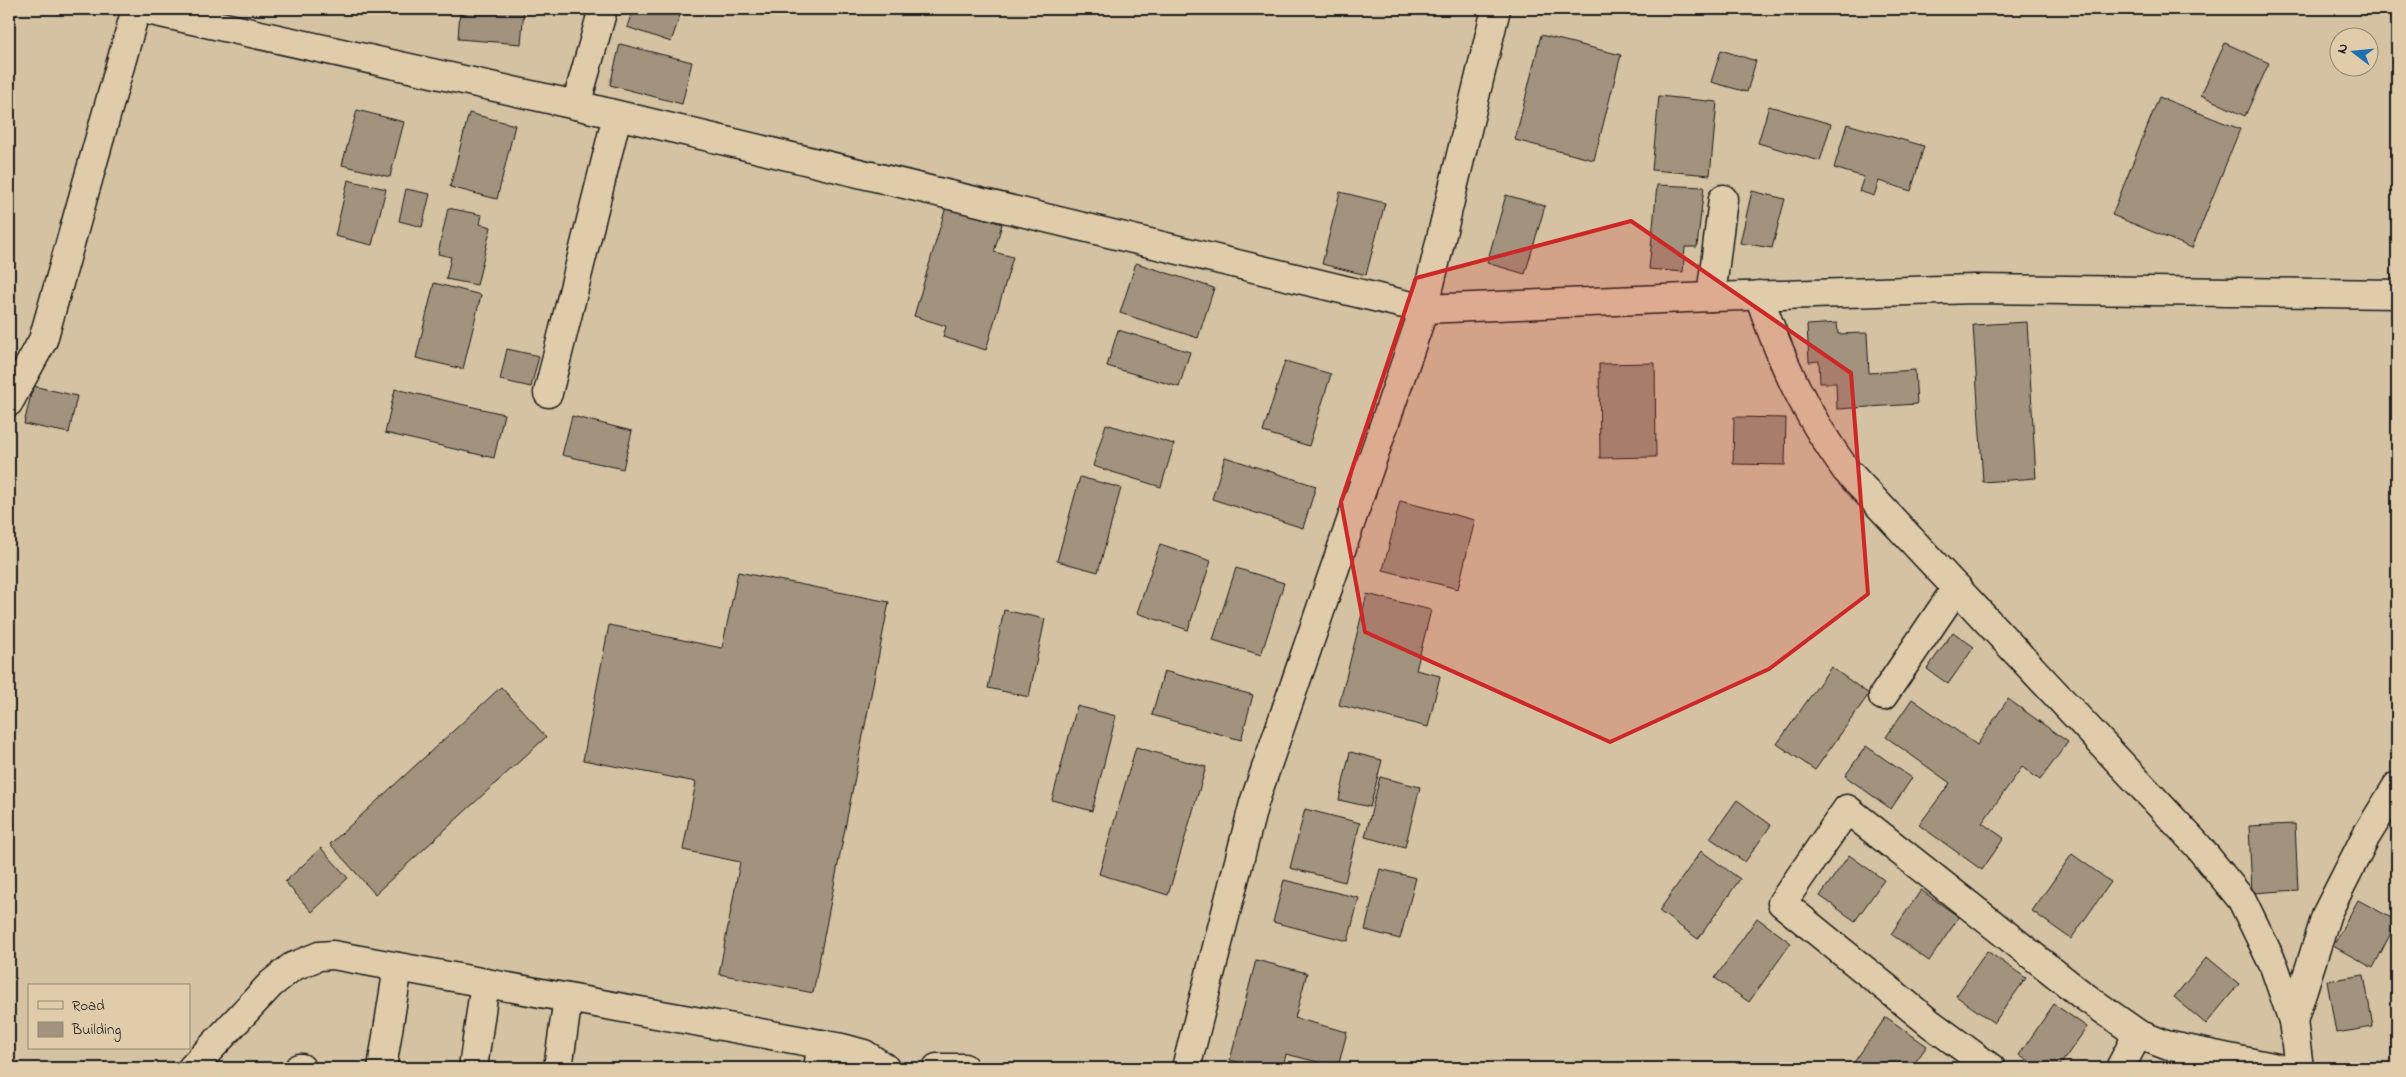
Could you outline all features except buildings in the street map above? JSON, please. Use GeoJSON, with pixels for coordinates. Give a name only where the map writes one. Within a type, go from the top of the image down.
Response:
{"type":"FeatureCollection","features":[{"type":"Feature","properties":{"kind":"street"},"geometry":{"type":"LineString","coordinates":[[9,402],[43,340],[136,9]]}},
{"type":"Feature","properties":{"kind":"street"},"geometry":{"type":"LineString","coordinates":[[143,9],[576,105],[1424,309],[1759,295],[1974,289],[2397,294]]}},
{"type":"Feature","properties":{"kind":"street"},"geometry":{"type":"LineString","coordinates":[[576,105],[603,9]]}},
{"type":"Feature","properties":{"kind":"street"},"geometry":{"type":"LineString","coordinates":[[1186,1068],[1254,803],[1424,309],[1496,9]]}},
{"type":"Feature","properties":{"kind":"street"},"geometry":{"type":"LineString","coordinates":[[548,393],[617,116]]}},
{"type":"Feature","properties":{"kind":"street"},"geometry":{"type":"LineString","coordinates":[[1711,297],[1723,199]]}},
{"type":"Feature","properties":{"kind":"street"},"geometry":{"type":"LineString","coordinates":[[1759,295],[1774,340],[1795,389],[1822,436],[1846,470],[2197,846],[2242,900],[2274,966],[2293,1021],[2299,1068]]}},
{"type":"Feature","properties":{"kind":"street"},"geometry":{"type":"LineString","coordinates":[[1883,696],[1957,587]]}},
{"type":"Feature","properties":{"kind":"street"},"geometry":{"type":"LineString","coordinates":[[2293,1021],[2327,913],[2366,836],[2397,786]]}},
{"type":"Feature","properties":{"kind":"street"},"geometry":{"type":"LineString","coordinates":[[1991,1068],[1931,1024],[1782,903],[1847,809],[2081,994],[2138,1034],[2166,1045],[2277,1068]]}},
{"type":"Feature","properties":{"kind":"street"},"geometry":{"type":"LineString","coordinates":[[192,1068],[271,984],[292,967],[319,956],[333,955],[568,998],[820,1056],[864,1054],[885,1068]]}},
{"type":"Feature","properties":{"kind":"street"},"geometry":{"type":"LineString","coordinates":[[382,1068],[398,967]]}},
{"type":"Feature","properties":{"kind":"street"},"geometry":{"type":"LineString","coordinates":[[473,1068],[485,983]]}},
{"type":"Feature","properties":{"kind":"street"},"geometry":{"type":"LineString","coordinates":[[558,1068],[568,998]]}},
{"type":"Feature","properties":{"kind":"street"},"geometry":{"type":"LineString","coordinates":[[2120,1068],[2138,1034]]}},
{"type":"Feature","properties":{"kind":"street"},"geometry":{"type":"LineString","coordinates":[[937,1068],[964,1068]]}},
{"type":"Feature","properties":{"kind":"highlighted area"},"geometry":{"type":"Polygon","coordinates":[[[1631,221],[1851,373],[1868,594],[1769,669],[1610,742],[1365,632],[1341,502],[1416,278],[1631,221]]]}}]}
